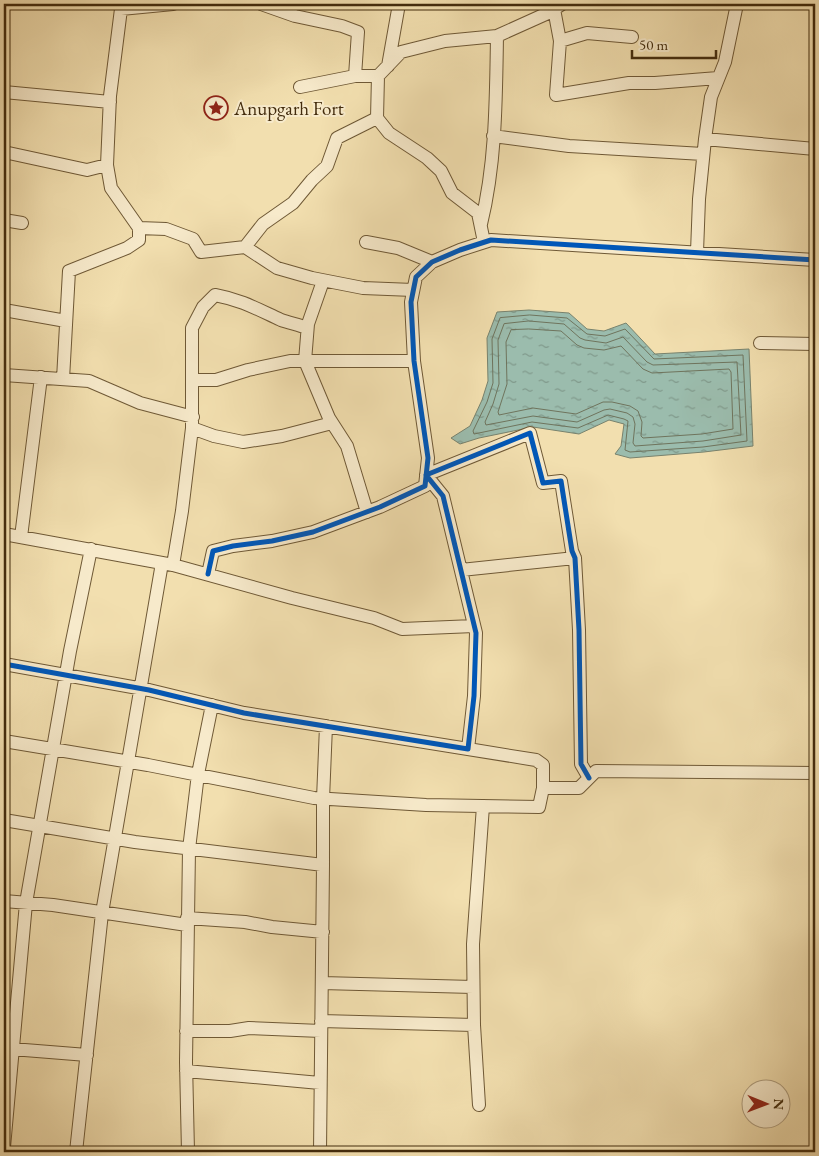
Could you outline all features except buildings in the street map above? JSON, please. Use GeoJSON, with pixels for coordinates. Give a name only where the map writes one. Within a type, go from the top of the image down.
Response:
{"type":"FeatureCollection","features":[{"type":"Feature","properties":{"kind":"street"},"geometry":{"type":"LineString","coordinates":[[63,378],[69,271],[127,248],[139,240],[139,228],[111,188],[107,165],[110,102],[120,7],[173,4]]}},
{"type":"Feature","properties":{"kind":"street"},"geometry":{"type":"LineString","coordinates":[[262,4],[295,16],[342,26],[358,32],[355,76]]}},
{"type":"Feature","properties":{"kind":"street"},"geometry":{"type":"LineString","coordinates":[[388,66],[399,4]]}},
{"type":"Feature","properties":{"kind":"street"},"geometry":{"type":"LineString","coordinates":[[697,252],[703,154],[711,97],[724,62],[737,4]]}},
{"type":"Feature","properties":{"kind":"street"},"geometry":{"type":"LineString","coordinates":[[484,242],[478,213],[452,193],[441,171],[427,158],[390,133],[378,118],[378,76],[401,52],[445,42],[497,36],[558,6],[560,41],[556,95],[629,83],[718,78]]}},
{"type":"Feature","properties":{"kind":"street"},"geometry":{"type":"LineString","coordinates":[[560,41],[587,33],[632,37]]}},
{"type":"Feature","properties":{"kind":"street"},"geometry":{"type":"LineString","coordinates":[[481,225],[488,194],[496,101],[497,36]]}},
{"type":"Feature","properties":{"kind":"street"},"geometry":{"type":"LineString","coordinates":[[300,87],[355,76],[378,76]]}},
{"type":"Feature","properties":{"kind":"street"},"geometry":{"type":"LineString","coordinates":[[4,92],[110,102]]}},
{"type":"Feature","properties":{"kind":"street"},"geometry":{"type":"LineString","coordinates":[[245,247],[263,224],[293,203],[312,180],[327,166],[338,138],[378,118]]}},
{"type":"Feature","properties":{"kind":"street"},"geometry":{"type":"LineString","coordinates":[[493,136],[570,146],[703,154]]}},
{"type":"Feature","properties":{"kind":"street"},"geometry":{"type":"LineString","coordinates":[[705,139],[815,148]]}},
{"type":"Feature","properties":{"kind":"street"},"geometry":{"type":"LineString","coordinates":[[4,152],[87,170],[107,165]]}},
{"type":"Feature","properties":{"kind":"street"},"geometry":{"type":"LineString","coordinates":[[4,220],[22,223]]}},
{"type":"Feature","properties":{"kind":"street"},"geometry":{"type":"LineString","coordinates":[[139,228],[166,229],[193,239],[201,252],[245,247],[277,268],[323,281],[363,288],[413,290]]}},
{"type":"Feature","properties":{"kind":"street"},"geometry":{"type":"LineString","coordinates":[[208,574],[214,551],[313,532],[367,512],[425,486],[428,458],[414,361],[411,302],[416,278],[432,262],[491,240],[815,260]]}},
{"type":"Feature","properties":{"kind":"street"},"geometry":{"type":"LineString","coordinates":[[366,242],[398,248],[432,262]]}},
{"type":"Feature","properties":{"kind":"street"},"geometry":{"type":"LineString","coordinates":[[323,281],[307,328],[305,361],[332,423],[347,446],[367,512]]}},
{"type":"Feature","properties":{"kind":"street"},"geometry":{"type":"LineString","coordinates":[[76,1152],[102,912],[140,689],[182,511],[192,423],[192,328],[203,306],[215,296],[233,298],[281,320],[307,328]]}},
{"type":"Feature","properties":{"kind":"street"},"geometry":{"type":"LineString","coordinates":[[4,310],[66,321]]}},
{"type":"Feature","properties":{"kind":"street"},"geometry":{"type":"LineString","coordinates":[[760,343],[815,344]]}},
{"type":"Feature","properties":{"kind":"street"},"geometry":{"type":"LineString","coordinates":[[193,380],[216,380],[248,370],[290,361],[414,361]]}},
{"type":"Feature","properties":{"kind":"street"},"geometry":{"type":"LineString","coordinates":[[4,375],[89,381],[192,423],[214,436],[243,442],[282,436],[332,423]]}},
{"type":"Feature","properties":{"kind":"street"},"geometry":{"type":"LineString","coordinates":[[21,537],[41,377]]}},
{"type":"Feature","properties":{"kind":"street"},"geometry":{"type":"LineString","coordinates":[[426,475],[530,433],[543,482],[561,481],[572,551],[575,558],[579,630],[581,764],[590,778]]}},
{"type":"Feature","properties":{"kind":"street"},"geometry":{"type":"LineString","coordinates":[[426,475],[443,496],[476,633],[474,696],[468,748]]}},
{"type":"Feature","properties":{"kind":"street"},"geometry":{"type":"LineString","coordinates":[[4,534],[168,564],[374,618],[402,629],[474,626]]}},
{"type":"Feature","properties":{"kind":"street"},"geometry":{"type":"LineString","coordinates":[[4,1147],[9,1054],[26,903],[70,650],[91,549]]}},
{"type":"Feature","properties":{"kind":"street"},"geometry":{"type":"LineString","coordinates":[[461,570],[575,558]]}},
{"type":"Feature","properties":{"kind":"street"},"geometry":{"type":"LineString","coordinates":[[4,664],[140,689],[244,713],[536,760],[543,765],[543,788],[539,807],[426,805],[323,799],[198,774],[4,741]]}},
{"type":"Feature","properties":{"kind":"street"},"geometry":{"type":"LineString","coordinates":[[188,1152],[186,1031],[188,849],[198,774],[212,705]]}},
{"type":"Feature","properties":{"kind":"street"},"geometry":{"type":"LineString","coordinates":[[320,1152],[324,865],[323,799],[326,726]]}},
{"type":"Feature","properties":{"kind":"street"},"geometry":{"type":"LineString","coordinates":[[543,788],[580,788],[596,771],[815,774]]}},
{"type":"Feature","properties":{"kind":"street"},"geometry":{"type":"LineString","coordinates":[[479,1106],[474,1025],[473,944],[483,806]]}},
{"type":"Feature","properties":{"kind":"street"},"geometry":{"type":"LineString","coordinates":[[4,820],[115,839],[324,865]]}},
{"type":"Feature","properties":{"kind":"street"},"geometry":{"type":"LineString","coordinates":[[4,901],[187,921],[245,922],[272,927],[323,932]]}},
{"type":"Feature","properties":{"kind":"street"},"geometry":{"type":"LineString","coordinates":[[322,983],[473,987]]}},
{"type":"Feature","properties":{"kind":"street"},"geometry":{"type":"LineString","coordinates":[[186,1031],[230,1031],[249,1028],[321,1026],[474,1025]]}},
{"type":"Feature","properties":{"kind":"street"},"geometry":{"type":"LineString","coordinates":[[9,1054],[87,1055]]}},
{"type":"Feature","properties":{"kind":"street"},"geometry":{"type":"LineString","coordinates":[[186,1071],[320,1083]]}},
{"type":"Feature","properties":{"kind":"water"},"geometry":{"type":"Polygon","coordinates":[[[529,310],[569,313],[587,329],[604,331],[626,323],[655,354],[749,349],[753,446],[630,458],[615,454],[621,446],[624,424],[609,420],[579,434],[533,427],[479,438],[460,444],[451,438],[470,426],[482,400],[488,381],[487,338],[497,312],[529,310]]]}},
{"type":"Feature","properties":{"kind":"cycle path"},"geometry":{"type":"LineString","coordinates":[[208,574],[213,551],[313,532],[380,507],[425,486],[428,458],[414,361],[411,302],[416,277],[432,262],[491,240],[815,260]]}},
{"type":"Feature","properties":{"kind":"cycle path"},"geometry":{"type":"LineString","coordinates":[[4,664],[149,690],[244,713],[468,749],[474,696],[476,633],[443,496],[426,475],[530,433],[543,483],[561,481],[572,551],[575,558],[579,630],[581,764],[589,778]]}},
{"type":"Feature","properties":{"kind":"place","name":"Anupgarh Fort"},"geometry":{"type":"Point","coordinates":[216,108]}}]}
